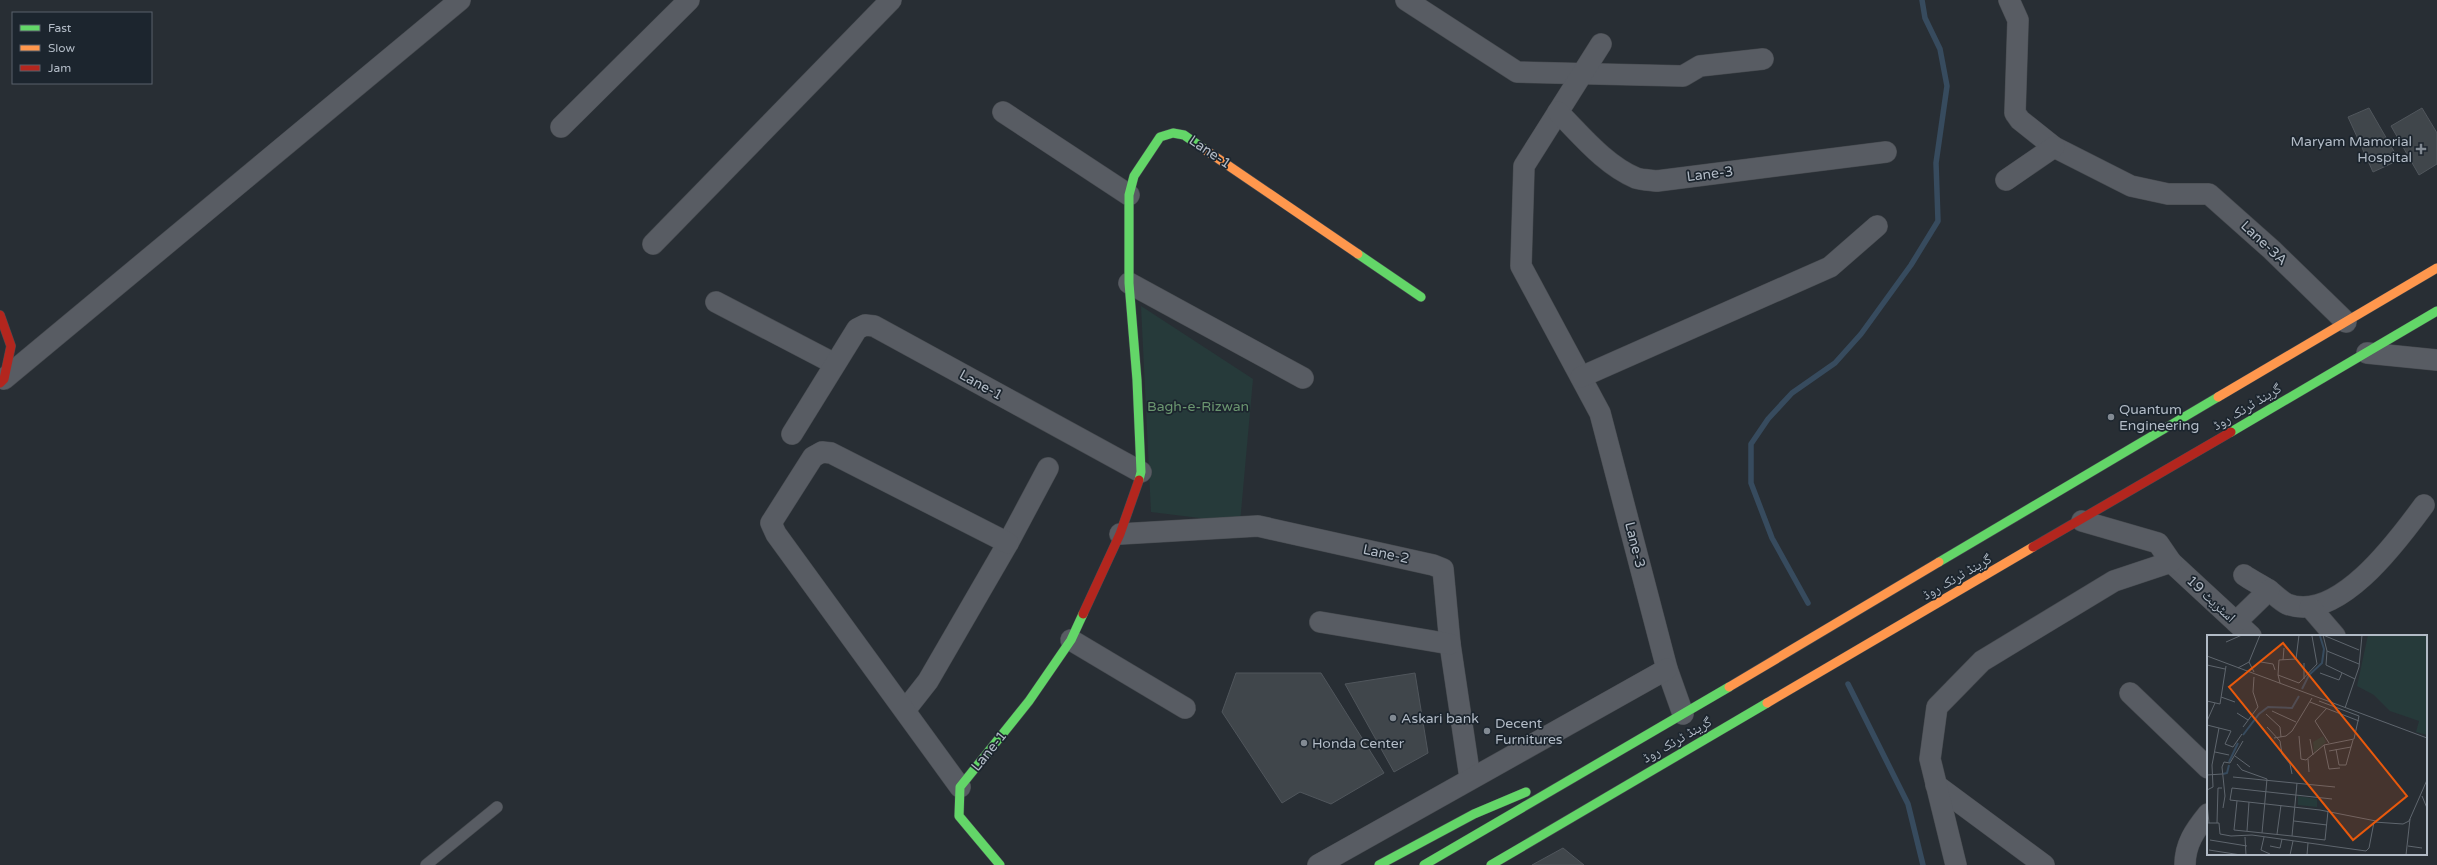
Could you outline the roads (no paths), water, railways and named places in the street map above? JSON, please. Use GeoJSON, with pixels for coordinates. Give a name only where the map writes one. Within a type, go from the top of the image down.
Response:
{"type":"FeatureCollection","features":[{"type":"Feature","properties":{"kind":"main road","name":"Lane-1"},"geometry":{"type":"LineString","coordinates":[[960,786],[1029,701],[1071,640],[1120,534],[1141,472],[1138,380],[1129,283],[1129,195],[1134,176],[1160,137],[1173,134],[1184,135],[1421,297]]}},
{"type":"Feature","properties":{"kind":"main road","name":"گرینڈ ٹرنک روڈ"},"geometry":{"type":"LineString","coordinates":[[1424,865],[1683,714],[2437,268]]}},
{"type":"Feature","properties":{"kind":"main road","name":"گرینڈ ٹرنک روڈ"},"geometry":{"type":"LineString","coordinates":[[1491,865],[2082,521],[2437,312]]}},
{"type":"Feature","properties":{"kind":"main road"},"geometry":{"type":"LineString","coordinates":[[0,314],[11,346],[2,381]]}},
{"type":"Feature","properties":{"kind":"main road","name":"گرینڈ ٹرنک روڈ"},"geometry":{"type":"LineString","coordinates":[[1379,865],[1474,814],[1610,757]]}},
{"type":"Feature","properties":{"kind":"main road"},"geometry":{"type":"LineString","coordinates":[[960,786],[958,800],[959,816],[1000,865]]}},
{"type":"Feature","properties":{"kind":"street"},"geometry":{"type":"LineString","coordinates":[[2,381],[460,0]]}},
{"type":"Feature","properties":{"kind":"street"},"geometry":{"type":"LineString","coordinates":[[560,127],[688,0]]}},
{"type":"Feature","properties":{"kind":"street"},"geometry":{"type":"LineString","coordinates":[[653,244],[891,0]]}},
{"type":"Feature","properties":{"kind":"street"},"geometry":{"type":"LineString","coordinates":[[1406,0],[1517,72],[1683,76],[1700,66],[1763,59]]}},
{"type":"Feature","properties":{"kind":"street","name":"Lane-3A"},"geometry":{"type":"LineString","coordinates":[[2008,0],[2018,20],[2015,113],[2020,120],[2054,147],[2131,186],[2168,194],[2209,194],[2272,250],[2346,322]]}},
{"type":"Feature","properties":{"kind":"street","name":"Lane-3"},"geometry":{"type":"LineString","coordinates":[[1601,44],[1524,166],[1521,266],[1600,413],[1667,669],[1683,714]]}},
{"type":"Feature","properties":{"kind":"street"},"geometry":{"type":"LineString","coordinates":[[1003,112],[1129,195]]}},
{"type":"Feature","properties":{"kind":"street","name":"Lane-3"},"geometry":{"type":"LineString","coordinates":[[1558,112],[1589,144],[1616,166],[1637,178],[1657,181],[1886,152]]}},
{"type":"Feature","properties":{"kind":"street"},"geometry":{"type":"LineString","coordinates":[[2006,180],[2054,147]]}},
{"type":"Feature","properties":{"kind":"street"},"geometry":{"type":"LineString","coordinates":[[1581,377],[1830,267],[1877,226]]}},
{"type":"Feature","properties":{"kind":"street"},"geometry":{"type":"LineString","coordinates":[[1129,283],[1303,378]]}},
{"type":"Feature","properties":{"kind":"street"},"geometry":{"type":"LineString","coordinates":[[716,302],[835,364]]}},
{"type":"Feature","properties":{"kind":"street","name":"Lane-1"},"geometry":{"type":"LineString","coordinates":[[792,434],[857,329],[865,325],[874,326],[1141,472]]}},
{"type":"Feature","properties":{"kind":"street"},"geometry":{"type":"LineString","coordinates":[[2367,353],[2437,360]]}},
{"type":"Feature","properties":{"kind":"street"},"geometry":{"type":"LineString","coordinates":[[960,786],[906,710],[776,534],[771,523],[813,457],[822,452],[831,453],[1008,543]]}},
{"type":"Feature","properties":{"kind":"street"},"geometry":{"type":"LineString","coordinates":[[906,710],[928,681],[1008,543],[1048,468]]}},
{"type":"Feature","properties":{"kind":"street"},"geometry":{"type":"LineString","coordinates":[[2244,575],[2269,590],[2287,604],[2310,607],[2336,596],[2369,573],[2396,544],[2424,505]]}},
{"type":"Feature","properties":{"kind":"street","name":"اسٹریٹ 19"},"geometry":{"type":"LineString","coordinates":[[2082,521],[2158,544],[2171,562],[2250,635]]}},
{"type":"Feature","properties":{"kind":"street","name":"Lane-2"},"geometry":{"type":"LineString","coordinates":[[1120,534],[1258,526],[1433,565],[1443,569],[1450,644],[1470,778]]}},
{"type":"Feature","properties":{"kind":"street"},"geometry":{"type":"LineString","coordinates":[[1956,865],[1930,759],[1937,707],[1982,661],[2114,581],[2171,562]]}},
{"type":"Feature","properties":{"kind":"street"},"geometry":{"type":"LineString","coordinates":[[2236,622],[2269,590]]}},
{"type":"Feature","properties":{"kind":"street"},"geometry":{"type":"LineString","coordinates":[[2310,607],[2334,635]]}},
{"type":"Feature","properties":{"kind":"street"},"geometry":{"type":"LineString","coordinates":[[1320,622],[1450,644]]}},
{"type":"Feature","properties":{"kind":"street"},"geometry":{"type":"LineString","coordinates":[[1071,640],[1185,708]]}},
{"type":"Feature","properties":{"kind":"street"},"geometry":{"type":"LineString","coordinates":[[1318,865],[1470,778],[1667,669]]}},
{"type":"Feature","properties":{"kind":"street"},"geometry":{"type":"LineString","coordinates":[[2130,693],[2207,767]]}},
{"type":"Feature","properties":{"kind":"street"},"geometry":{"type":"LineString","coordinates":[[1936,785],[2044,865]]}},
{"type":"Feature","properties":{"kind":"street"},"geometry":{"type":"LineString","coordinates":[[2185,865],[2185,853],[2192,835],[2207,815]]}},
{"type":"Feature","properties":{"kind":"lane"},"geometry":{"type":"LineString","coordinates":[[426,865],[497,807]]}},
{"type":"Feature","properties":{"kind":"waterway"},"geometry":{"type":"LineString","coordinates":[[1808,603],[1772,538],[1751,483],[1751,444],[1768,419],[1792,393],[1835,363],[1861,334],[1911,265],[1938,221],[1936,163],[1947,86],[1940,49],[1925,18],[1922,0]]}},
{"type":"Feature","properties":{"kind":"waterway"},"geometry":{"type":"LineString","coordinates":[[1848,684],[1908,804],[1923,865]]}},
{"type":"Feature","properties":{"kind":"place","name":"Maryam Mamorial Hospital"},"geometry":{"type":"Point","coordinates":[2421,149]}},
{"type":"Feature","properties":{"kind":"place","name":"Quantum Engineering"},"geometry":{"type":"Point","coordinates":[2111,417]}},
{"type":"Feature","properties":{"kind":"place","name":"Askari bank"},"geometry":{"type":"Point","coordinates":[1393,718]}},
{"type":"Feature","properties":{"kind":"place","name":"Decent Furnitures"},"geometry":{"type":"Point","coordinates":[1487,731]}},
{"type":"Feature","properties":{"kind":"place","name":"Honda Center"},"geometry":{"type":"Point","coordinates":[1304,743]}},
{"type":"Feature","properties":{"kind":"park label","name":"Bagh-e-Rizwan"},"geometry":{"type":"Point","coordinates":[1198,406]}}]}
